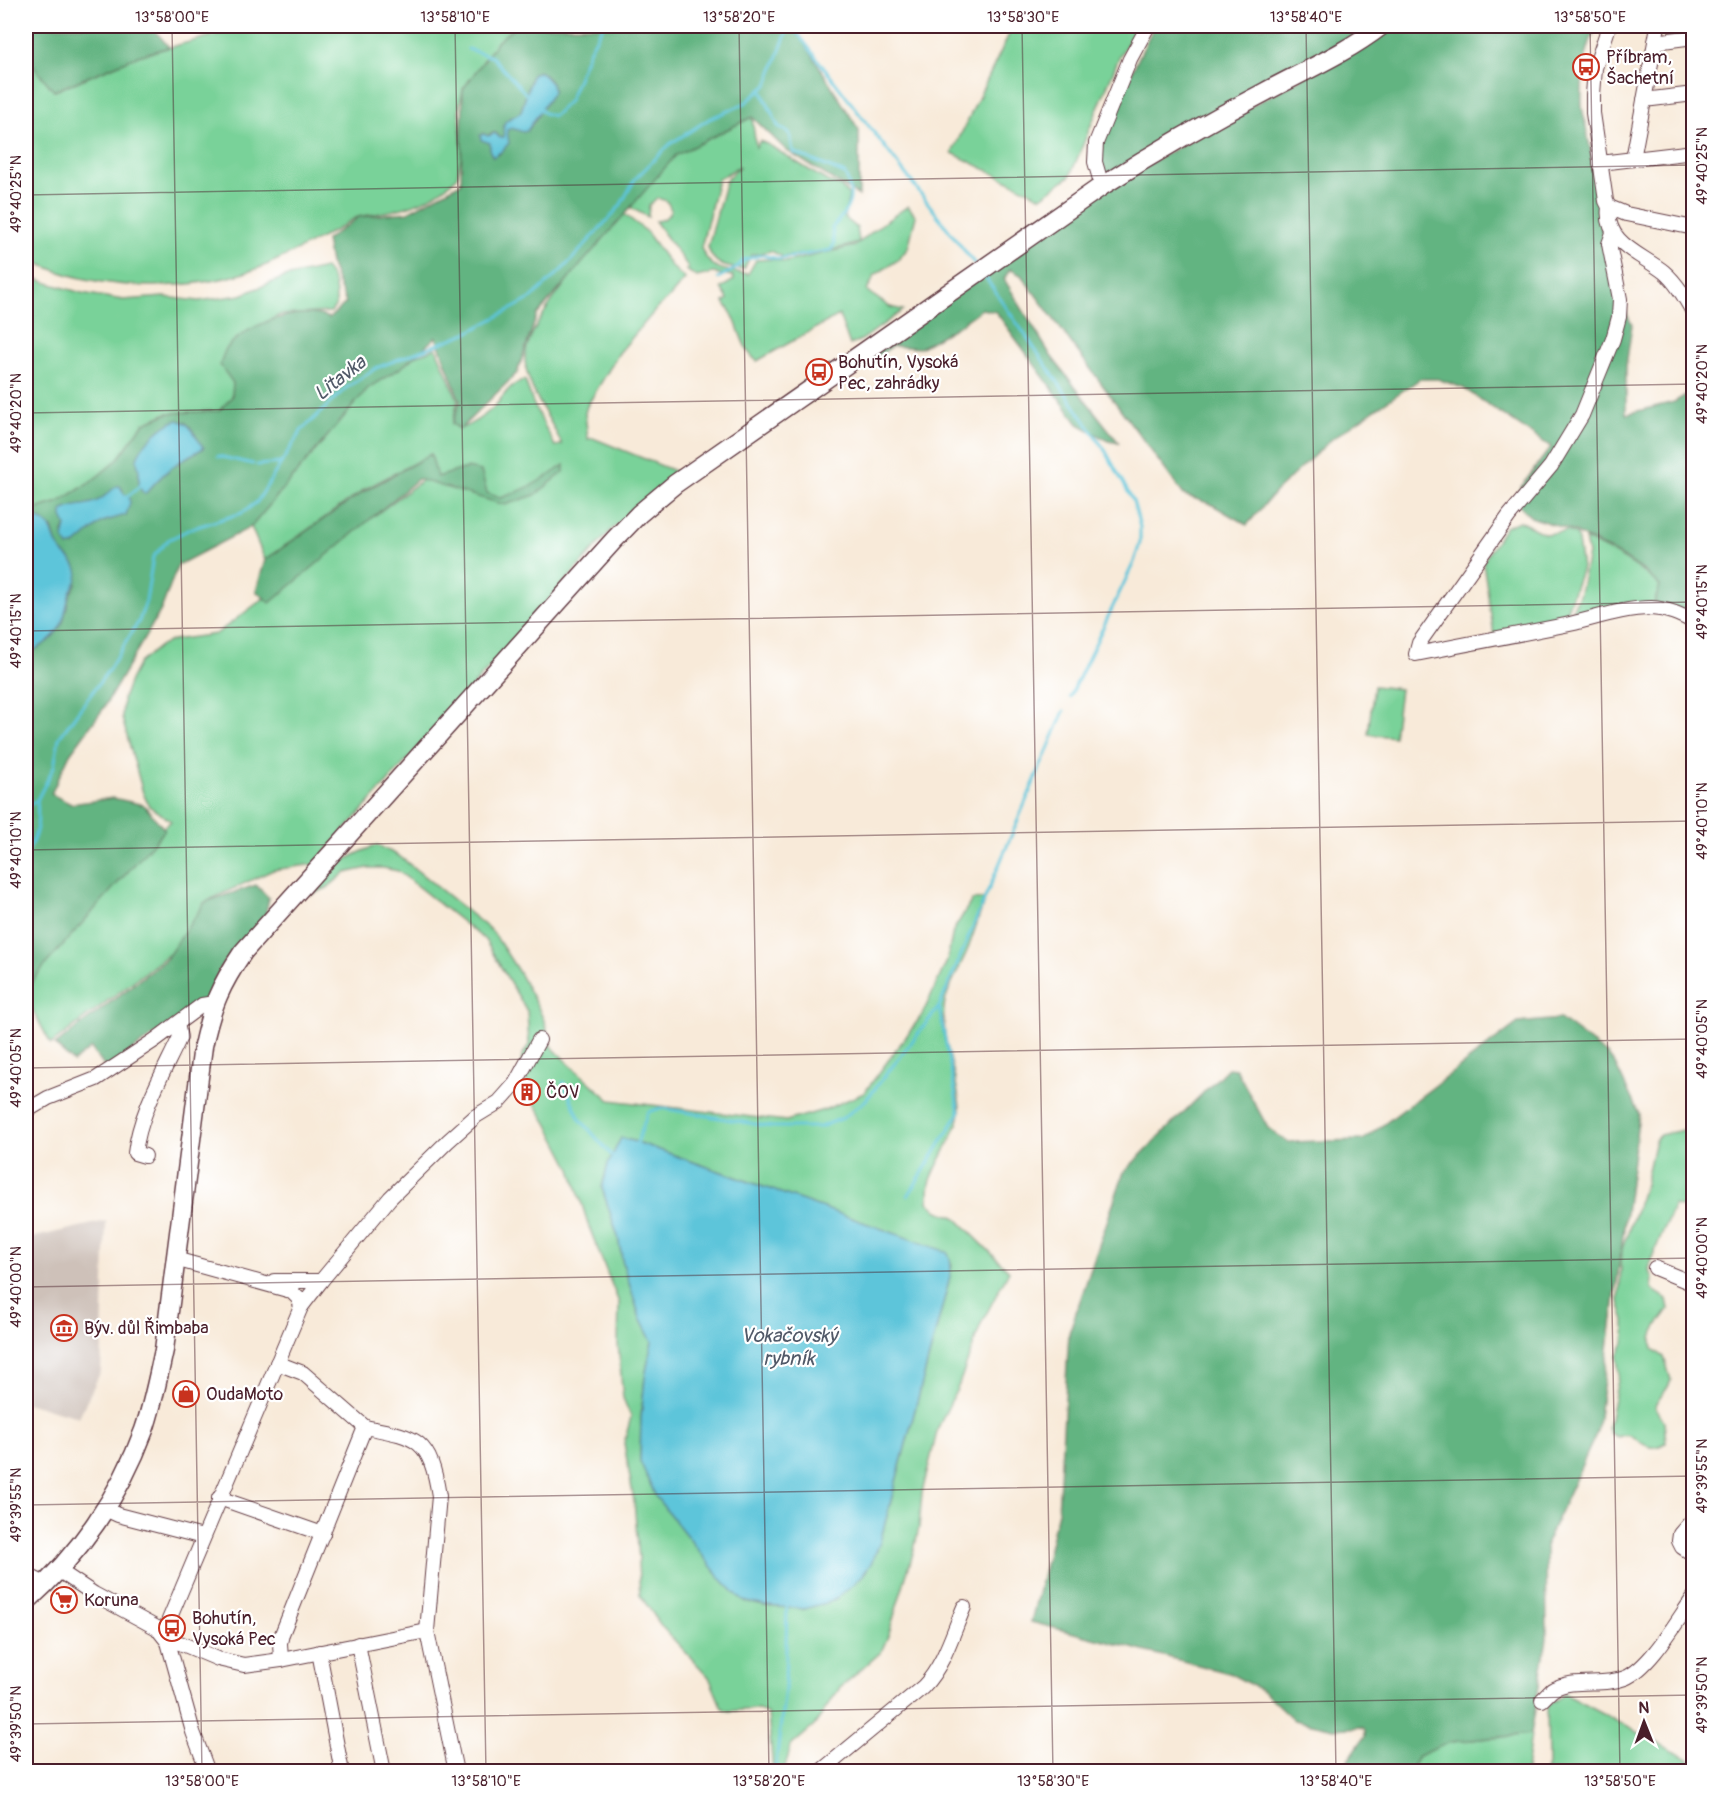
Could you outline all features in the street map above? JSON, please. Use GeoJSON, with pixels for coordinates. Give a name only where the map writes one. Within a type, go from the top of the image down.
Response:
{"type":"FeatureCollection","features":[{"type":"Feature","properties":{"kind":"main road"},"geometry":{"type":"LineString","coordinates":[[26,1602],[58,1570],[105,1509],[127,1470],[143,1431],[164,1350],[203,1046],[214,1003],[225,978],[251,943],[614,540],[639,514],[675,484],[980,270],[1148,156],[1328,60],[1381,26]]}},
{"type":"Feature","properties":{"kind":"street"},"geometry":{"type":"LineString","coordinates":[[1102,186],[1095,162],[1096,143],[1130,59],[1148,26]]}},
{"type":"Feature","properties":{"kind":"street"},"geometry":{"type":"LineString","coordinates":[[1609,26],[1595,68],[1593,113],[1613,233],[1619,241],[1665,272],[1678,287],[1694,314]]}},
{"type":"Feature","properties":{"kind":"street"},"geometry":{"type":"LineString","coordinates":[[1633,159],[1658,26]]}},
{"type":"Feature","properties":{"kind":"street"},"geometry":{"type":"LineString","coordinates":[[1655,42],[1694,37]]}},
{"type":"Feature","properties":{"kind":"street"},"geometry":{"type":"LineString","coordinates":[[1644,100],[1694,94]]}},
{"type":"Feature","properties":{"kind":"street"},"geometry":{"type":"LineString","coordinates":[[1600,164],[1694,152]]}},
{"type":"Feature","properties":{"kind":"street"},"geometry":{"type":"LineString","coordinates":[[1609,207],[1626,214],[1694,228]]}},
{"type":"Feature","properties":{"kind":"street"},"geometry":{"type":"LineString","coordinates":[[1613,233],[1609,244],[1620,299],[1619,317],[1613,339],[1582,415],[1551,466],[1509,516],[1419,643],[1416,654],[1630,610],[1665,609],[1677,612],[1694,622]]}},
{"type":"Feature","properties":{"kind":"street"},"geometry":{"type":"LineString","coordinates":[[26,1111],[48,1098],[96,1079],[202,1005],[214,1003]]}},
{"type":"Feature","properties":{"kind":"street"},"geometry":{"type":"LineString","coordinates":[[145,1156],[135,1153],[137,1138],[142,1120],[180,1037],[177,1024]]}},
{"type":"Feature","properties":{"kind":"street"},"geometry":{"type":"LineString","coordinates":[[165,1638],[219,1498],[301,1307],[390,1198],[455,1134],[476,1116],[499,1102],[515,1084],[539,1040]]}},
{"type":"Feature","properties":{"kind":"street"},"geometry":{"type":"LineString","coordinates":[[175,1258],[266,1283],[296,1294],[301,1307]]}},
{"type":"Feature","properties":{"kind":"street"},"geometry":{"type":"LineString","coordinates":[[1655,1268],[1694,1284]]}},
{"type":"Feature","properties":{"kind":"street"},"geometry":{"type":"LineString","coordinates":[[266,1283],[321,1281]]}},
{"type":"Feature","properties":{"kind":"street"},"geometry":{"type":"LineString","coordinates":[[277,1363],[303,1373],[365,1427],[403,1434],[412,1438],[426,1452],[436,1477],[439,1496],[427,1631],[456,1772]]}},
{"type":"Feature","properties":{"kind":"street"},"geometry":{"type":"LineString","coordinates":[[281,1660],[279,1643],[365,1427]]}},
{"type":"Feature","properties":{"kind":"street"},"geometry":{"type":"LineString","coordinates":[[219,1498],[322,1534]]}},
{"type":"Feature","properties":{"kind":"street"},"geometry":{"type":"LineString","coordinates":[[105,1509],[118,1515],[203,1537]]}},
{"type":"Feature","properties":{"kind":"street"},"geometry":{"type":"LineString","coordinates":[[1694,1518],[1680,1534],[1679,1541],[1682,1547],[1694,1555]]}},
{"type":"Feature","properties":{"kind":"street"},"geometry":{"type":"LineString","coordinates":[[58,1570],[94,1594],[157,1628],[165,1638],[193,1732],[208,1772]]}},
{"type":"Feature","properties":{"kind":"street"},"geometry":{"type":"LineString","coordinates":[[26,1577],[45,1584]]}},
{"type":"Feature","properties":{"kind":"street"},"geometry":{"type":"LineString","coordinates":[[1542,1700],[1552,1690],[1573,1684],[1612,1682],[1640,1669],[1694,1597]]}},
{"type":"Feature","properties":{"kind":"street"},"geometry":{"type":"LineString","coordinates":[[820,1772],[931,1678],[940,1664],[964,1607]]}},
{"type":"Feature","properties":{"kind":"street"},"geometry":{"type":"LineString","coordinates":[[165,1638],[234,1664],[255,1664],[427,1631]]}},
{"type":"Feature","properties":{"kind":"street"},"geometry":{"type":"LineString","coordinates":[[358,1644],[384,1772]]}},
{"type":"Feature","properties":{"kind":"street"},"geometry":{"type":"LineString","coordinates":[[320,1652],[342,1772]]}},
{"type":"Feature","properties":{"kind":"shaded area","name":"Býv. důl Řimbaba"},"geometry":{"type":"Polygon","coordinates":[[[106,1221],[101,1371],[79,1417],[26,1403],[26,1239],[106,1221]]]}},
{"type":"Feature","properties":{"kind":"green space"},"geometry":{"type":"Polygon","coordinates":[[[26,26],[151,26],[169,47],[138,56],[54,91],[26,57],[26,26]]]}},
{"type":"Feature","properties":{"kind":"green space"},"geometry":{"type":"Polygon","coordinates":[[[248,26],[515,26],[498,41],[463,89],[459,109],[462,152],[457,177],[431,197],[402,208],[358,217],[277,260],[231,277],[206,282],[155,286],[105,282],[67,274],[26,258],[26,57],[55,91],[138,56],[248,26]]]}},
{"type":"Feature","properties":{"kind":"green space"},"geometry":{"type":"Polygon","coordinates":[[[516,26],[794,26],[859,130],[859,196],[787,151],[752,117],[676,155],[537,315],[517,373],[460,429],[452,424],[460,401],[436,337],[402,367],[368,388],[251,527],[178,565],[161,610],[103,709],[70,754],[51,794],[71,804],[113,798],[144,805],[165,830],[26,989],[26,654],[38,648],[63,622],[70,594],[76,584],[70,559],[61,551],[52,528],[36,518],[26,521],[26,512],[59,502],[91,482],[117,460],[144,423],[169,413],[219,411],[232,397],[233,383],[220,365],[227,348],[247,331],[289,315],[304,314],[329,318],[346,303],[330,263],[326,240],[359,217],[408,212],[461,183],[463,89],[498,41],[516,26]],[[538,71],[532,75],[519,114],[510,117],[504,137],[500,138],[496,133],[488,136],[484,134],[490,143],[490,150],[498,155],[505,148],[507,130],[511,128],[529,129],[553,92],[549,80],[538,71]],[[185,422],[139,472],[139,485],[145,494],[171,468],[203,448],[185,422]],[[122,488],[93,503],[64,510],[66,524],[63,533],[73,546],[102,522],[126,515],[129,501],[123,494],[122,488]]]}},
{"type":"Feature","properties":{"kind":"green space"},"geometry":{"type":"Polygon","coordinates":[[[1013,26],[1138,26],[1120,55],[1070,176],[1041,197],[952,153],[1013,26]]]}},
{"type":"Feature","properties":{"kind":"green space"},"geometry":{"type":"Polygon","coordinates":[[[1154,26],[1373,26],[1106,176],[1099,169],[1102,134],[1154,26]]]}},
{"type":"Feature","properties":{"kind":"green space"},"geometry":{"type":"Polygon","coordinates":[[[1390,26],[1597,26],[1584,65],[1582,107],[1620,299],[1632,325],[1626,366],[1626,414],[1674,402],[1693,391],[1693,618],[1654,603],[1660,586],[1644,571],[1624,558],[1575,532],[1531,517],[1512,499],[1551,447],[1463,388],[1438,379],[1420,379],[1333,438],[1276,491],[1247,525],[1211,504],[1184,495],[1021,275],[1010,269],[1004,279],[1051,356],[1119,443],[1108,441],[1078,424],[996,312],[982,309],[920,348],[893,346],[807,404],[853,366],[1102,190],[1371,39],[1390,26]]]}},
{"type":"Feature","properties":{"kind":"green space"},"geometry":{"type":"Polygon","coordinates":[[[752,117],[756,147],[760,141],[769,145],[827,181],[840,186],[849,195],[844,217],[857,228],[859,241],[829,251],[783,257],[771,251],[751,255],[744,269],[726,267],[717,262],[708,247],[726,180],[740,166],[718,179],[701,248],[705,256],[709,262],[720,269],[748,274],[756,260],[773,259],[785,262],[855,246],[908,206],[916,216],[908,248],[898,260],[875,275],[867,291],[890,307],[903,310],[863,339],[850,345],[839,315],[757,361],[748,351],[732,314],[724,302],[728,299],[721,288],[734,280],[733,276],[713,273],[697,277],[686,270],[689,268],[655,221],[665,219],[670,213],[667,201],[657,198],[649,205],[648,217],[631,208],[633,202],[676,155],[752,117]]]}},
{"type":"Feature","properties":{"kind":"green space"},"geometry":{"type":"Polygon","coordinates":[[[624,214],[646,231],[671,266],[685,279],[619,353],[587,406],[585,413],[588,439],[593,438],[677,472],[611,530],[315,864],[273,870],[211,899],[177,948],[51,1044],[26,998],[26,983],[136,848],[171,821],[149,806],[143,793],[122,718],[123,699],[139,663],[160,646],[173,640],[216,634],[430,474],[431,454],[365,489],[265,560],[251,527],[368,388],[415,356],[436,348],[458,400],[452,424],[460,429],[473,423],[493,408],[510,388],[525,380],[533,403],[555,446],[562,445],[530,383],[525,361],[528,345],[536,326],[564,284],[624,214]]]}},
{"type":"Feature","properties":{"kind":"green space"},"geometry":{"type":"Polygon","coordinates":[[[325,268],[335,289],[336,305],[331,312],[280,315],[246,332],[233,383],[232,397],[219,411],[167,413],[144,423],[117,460],[91,482],[59,502],[26,512],[26,275],[82,293],[123,300],[164,297],[199,301],[241,295],[285,277],[325,268]]]}},
{"type":"Feature","properties":{"kind":"green space"},"geometry":{"type":"Polygon","coordinates":[[[431,454],[437,477],[467,468],[481,471],[487,493],[500,498],[534,484],[564,465],[564,472],[535,495],[505,505],[418,479],[270,603],[256,591],[265,560],[363,492],[431,454]]]}},
{"type":"Feature","properties":{"kind":"green space"},"geometry":{"type":"Polygon","coordinates":[[[1519,521],[1545,534],[1568,531],[1577,535],[1582,568],[1563,621],[1494,635],[1483,562],[1505,527],[1519,521]]]}},
{"type":"Feature","properties":{"kind":"green space"},"geometry":{"type":"Polygon","coordinates":[[[1585,539],[1625,559],[1660,586],[1653,606],[1568,620],[1580,593],[1588,554],[1585,539]]]}},
{"type":"Feature","properties":{"kind":"green space"},"geometry":{"type":"Polygon","coordinates":[[[1374,686],[1400,689],[1394,737],[1368,734],[1374,686]]]}},
{"type":"Feature","properties":{"kind":"green space"},"geometry":{"type":"Polygon","coordinates":[[[377,845],[399,856],[493,932],[538,1007],[545,1023],[550,1045],[610,1100],[786,1121],[824,1110],[864,1093],[922,1015],[947,961],[953,931],[972,900],[985,899],[970,945],[945,1001],[944,1028],[960,1109],[957,1125],[931,1180],[928,1202],[938,1211],[955,1217],[1009,1271],[981,1324],[958,1387],[938,1428],[922,1493],[914,1550],[881,1652],[839,1689],[814,1726],[791,1746],[784,1771],[773,1771],[768,1714],[758,1709],[729,1711],[722,1708],[709,1677],[662,1627],[640,1595],[634,1501],[624,1443],[631,1417],[623,1398],[618,1344],[619,1303],[589,1227],[571,1169],[532,1099],[521,1065],[522,1056],[529,1045],[527,1011],[485,940],[398,871],[368,868],[345,873],[327,888],[313,894],[327,875],[340,863],[377,845]],[[621,1138],[608,1164],[602,1188],[640,1318],[652,1342],[645,1377],[640,1461],[743,1601],[765,1606],[804,1609],[880,1542],[952,1265],[947,1252],[621,1138]]]}},
{"type":"Feature","properties":{"kind":"green space"},"geometry":{"type":"Polygon","coordinates":[[[256,885],[269,898],[265,917],[222,965],[207,998],[106,1069],[91,1048],[73,1062],[55,1045],[166,959],[205,902],[256,885]]]}},
{"type":"Feature","properties":{"kind":"green space"},"geometry":{"type":"Polygon","coordinates":[[[1560,1019],[1608,1055],[1615,1064],[1639,1114],[1597,1432],[1546,1543],[1547,1638],[1531,1734],[1450,1742],[1418,1756],[1410,1771],[1341,1771],[1365,1736],[1365,1730],[1362,1727],[1334,1729],[1294,1720],[1263,1691],[1229,1673],[1031,1622],[1058,1512],[1069,1333],[1124,1172],[1228,1068],[1236,1069],[1268,1128],[1288,1142],[1363,1140],[1518,1023],[1560,1019]]]}},
{"type":"Feature","properties":{"kind":"green space"},"geometry":{"type":"Polygon","coordinates":[[[1693,1128],[1693,1210],[1674,1205],[1649,1270],[1653,1278],[1652,1289],[1667,1299],[1669,1309],[1656,1327],[1652,1343],[1653,1349],[1664,1357],[1671,1380],[1655,1406],[1664,1421],[1666,1443],[1658,1447],[1651,1447],[1631,1436],[1618,1437],[1611,1434],[1608,1428],[1619,1374],[1617,1357],[1624,1343],[1625,1334],[1625,1320],[1619,1302],[1622,1249],[1645,1184],[1655,1140],[1660,1135],[1693,1128]]]}},
{"type":"Feature","properties":{"kind":"green space"},"geometry":{"type":"Polygon","coordinates":[[[1565,1694],[1692,1761],[1693,1759],[1693,1771],[1546,1771],[1548,1765],[1547,1706],[1565,1694]]]}},
{"type":"Feature","properties":{"kind":"green space"},"geometry":{"type":"Polygon","coordinates":[[[1531,1734],[1526,1771],[1410,1772],[1418,1756],[1450,1742],[1531,1734]]]}},
{"type":"Feature","properties":{"kind":"water"},"geometry":{"type":"Polygon","coordinates":[[[541,72],[552,84],[553,92],[527,131],[511,128],[507,130],[509,143],[493,157],[490,152],[490,143],[481,140],[480,135],[488,136],[495,133],[500,138],[504,137],[505,123],[521,112],[532,75],[541,72]]]}},
{"type":"Feature","properties":{"kind":"water"},"geometry":{"type":"Polygon","coordinates":[[[178,420],[190,427],[204,448],[172,468],[145,494],[139,484],[137,458],[139,453],[160,430],[178,420]]]}},
{"type":"Feature","properties":{"kind":"water"},"geometry":{"type":"Polygon","coordinates":[[[120,486],[124,494],[129,497],[130,503],[126,515],[102,522],[76,544],[68,547],[63,538],[66,525],[62,511],[96,502],[120,486]]]}},
{"type":"Feature","properties":{"kind":"water"},"geometry":{"type":"Polygon","coordinates":[[[36,518],[49,526],[58,546],[74,564],[78,574],[57,632],[43,645],[26,654],[26,521],[36,518]]]}},
{"type":"Feature","properties":{"kind":"water","name":"Vokačovský rybník"},"geometry":{"type":"Polygon","coordinates":[[[621,1138],[947,1252],[951,1263],[950,1279],[880,1542],[872,1562],[863,1575],[837,1598],[804,1609],[765,1606],[743,1601],[721,1579],[656,1497],[640,1461],[645,1377],[652,1342],[640,1318],[602,1188],[608,1164],[621,1138]]]}},
{"type":"Feature","properties":{"kind":"waterway"},"geometry":{"type":"LineString","coordinates":[[539,108],[544,113],[554,116],[569,101],[589,51],[603,26]]}},
{"type":"Feature","properties":{"kind":"waterway","name":"Litavka"},"geometry":{"type":"LineString","coordinates":[[26,807],[37,800],[54,767],[59,738],[110,668],[139,621],[146,601],[153,557],[168,540],[190,529],[242,513],[257,502],[301,431],[346,388],[376,368],[469,332],[530,299],[566,266],[620,206],[635,179],[670,144],[709,119],[744,104],[767,85],[789,26]]}},
{"type":"Feature","properties":{"kind":"waterway"},"geometry":{"type":"LineString","coordinates":[[792,26],[977,267]]}},
{"type":"Feature","properties":{"kind":"waterway"},"geometry":{"type":"LineString","coordinates":[[468,49],[492,57],[527,95]]}},
{"type":"Feature","properties":{"kind":"waterway"},"geometry":{"type":"LineString","coordinates":[[718,278],[735,269],[744,260],[761,255],[780,259],[831,250],[834,244],[832,228],[849,203],[850,191],[845,174],[793,152],[790,134],[778,126],[761,90]]}},
{"type":"Feature","properties":{"kind":"waterway"},"geometry":{"type":"LineString","coordinates":[[985,277],[1105,450],[1133,501],[1140,527],[1140,543],[1134,562],[1070,697]]}},
{"type":"Feature","properties":{"kind":"waterway"},"geometry":{"type":"LineString","coordinates":[[218,456],[253,464]]}},
{"type":"Feature","properties":{"kind":"waterway"},"geometry":{"type":"LineString","coordinates":[[257,465],[281,463]]}},
{"type":"Feature","properties":{"kind":"waterway"},"geometry":{"type":"LineString","coordinates":[[126,498],[141,485]]}},
{"type":"Feature","properties":{"kind":"waterway"},"geometry":{"type":"LineString","coordinates":[[908,1196],[959,1113],[939,1007],[1064,711]]}},
{"type":"Feature","properties":{"kind":"waterway","name":"Litavka"},"geometry":{"type":"LineString","coordinates":[[26,799],[32,804]]}},
{"type":"Feature","properties":{"kind":"waterway"},"geometry":{"type":"LineString","coordinates":[[26,854],[37,828],[37,800]]}},
{"type":"Feature","properties":{"kind":"waterway"},"geometry":{"type":"LineString","coordinates":[[636,1146],[648,1112],[661,1108],[772,1127],[820,1127],[843,1118],[866,1100],[939,1007]]}},
{"type":"Feature","properties":{"kind":"waterway"},"geometry":{"type":"LineString","coordinates":[[563,1082],[580,1119],[613,1157]]}},
{"type":"Feature","properties":{"kind":"waterway"},"geometry":{"type":"LineString","coordinates":[[775,1772],[785,1689],[787,1606]]}},
{"type":"Feature","properties":{"kind":"place","name":"Příbram, Šachetní"},"geometry":{"type":"Point","coordinates":[1586,67]}},
{"type":"Feature","properties":{"kind":"place","name":"Bohutín, Vysoká Pec, zahrádky"},"geometry":{"type":"Point","coordinates":[819,372]}},
{"type":"Feature","properties":{"kind":"place","name":"ČOV"},"geometry":{"type":"Point","coordinates":[527,1092]}},
{"type":"Feature","properties":{"kind":"place","name":"Býv. důl Řimbaba"},"geometry":{"type":"Point","coordinates":[64,1328]}},
{"type":"Feature","properties":{"kind":"place","name":"OudaMoto"},"geometry":{"type":"Point","coordinates":[186,1394]}},
{"type":"Feature","properties":{"kind":"place","name":"Koruna"},"geometry":{"type":"Point","coordinates":[64,1600]}},
{"type":"Feature","properties":{"kind":"place","name":"Bohutín, Vysoká Pec"},"geometry":{"type":"Point","coordinates":[172,1628]}}]}
